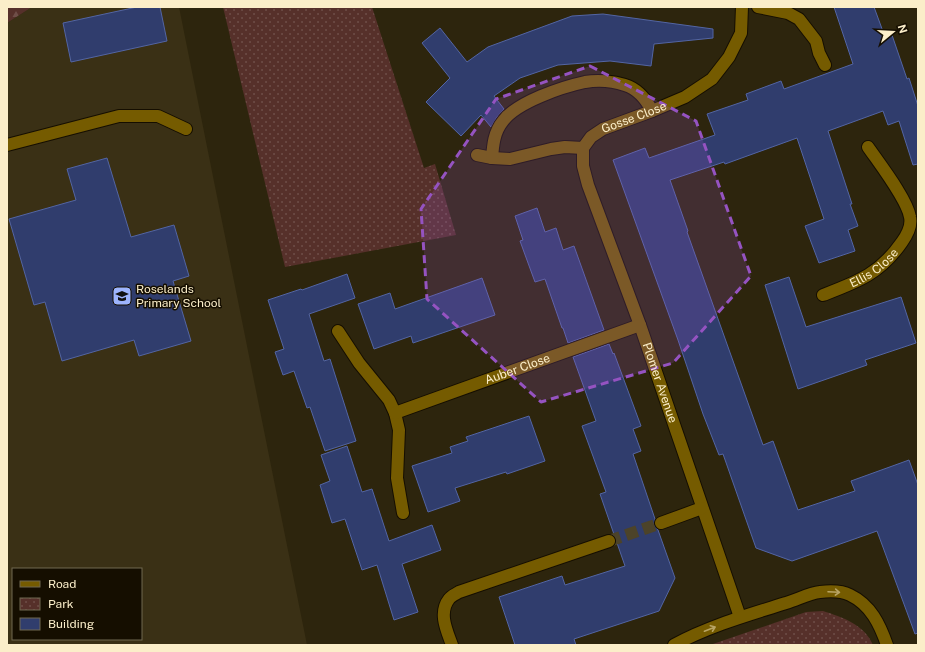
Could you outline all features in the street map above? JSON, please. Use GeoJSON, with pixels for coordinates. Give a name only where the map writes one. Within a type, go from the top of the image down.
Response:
{"type":"FeatureCollection","features":[{"type":"Feature","properties":{"kind":"street","name":"Gosse Close"},"geometry":{"type":"LineString","coordinates":[[583,148],[591,137],[603,129],[652,112],[684,97],[712,79],[729,57],[741,33],[742,7]]}},
{"type":"Feature","properties":{"kind":"street"},"geometry":{"type":"LineString","coordinates":[[758,7],[788,13],[799,19],[816,41],[819,53],[825,65]]}},
{"type":"Feature","properties":{"kind":"street"},"geometry":{"type":"LineString","coordinates":[[492,158],[493,138],[503,121],[516,109],[532,100],[586,82],[605,82],[625,85],[640,92],[647,101],[652,112]]}},
{"type":"Feature","properties":{"kind":"street"},"geometry":{"type":"LineString","coordinates":[[7,145],[119,116],[158,116],[186,129]]}},
{"type":"Feature","properties":{"kind":"street"},"geometry":{"type":"LineString","coordinates":[[477,155],[510,159],[565,147],[583,148]]}},
{"type":"Feature","properties":{"kind":"street","name":"Ellis Close"},"geometry":{"type":"LineString","coordinates":[[823,295],[865,278],[881,267],[896,252],[914,226],[904,202],[868,147]]}},
{"type":"Feature","properties":{"kind":"street","name":"Plomer Avenue"},"geometry":{"type":"LineString","coordinates":[[583,148],[583,166],[588,186],[640,326],[740,617]]}},
{"type":"Feature","properties":{"kind":"street","name":"Auber Close"},"geometry":{"type":"LineString","coordinates":[[395,413],[640,326]]}},
{"type":"Feature","properties":{"kind":"street"},"geometry":{"type":"LineString","coordinates":[[338,331],[359,363],[389,400],[395,413],[399,430],[397,478],[403,513]]}},
{"type":"Feature","properties":{"kind":"street"},"geometry":{"type":"LineString","coordinates":[[661,523],[702,508]]}},
{"type":"Feature","properties":{"kind":"street"},"geometry":{"type":"LineString","coordinates":[[452,645],[444,622],[444,608],[449,598],[459,592],[609,541]]}},
{"type":"Feature","properties":{"kind":"street"},"geometry":{"type":"LineString","coordinates":[[674,645],[691,636],[740,617],[819,592],[836,591],[850,594],[872,612],[881,628],[887,645]]}},
{"type":"Feature","properties":{"kind":"highlighted area"},"geometry":{"type":"Polygon","coordinates":[[[590,66],[696,121],[751,276],[673,363],[541,402],[427,299],[421,209],[496,99],[590,66]]]}},
{"type":"Feature","properties":{"kind":"shaded area","name":"Roselands Primary School"},"geometry":{"type":"Polygon","coordinates":[[[32,7],[179,7],[307,645],[7,645],[7,23],[32,7]]]}},
{"type":"Feature","properties":{"kind":"green space"},"geometry":{"type":"Polygon","coordinates":[[[7,7],[32,7],[7,23],[7,7]]]}},
{"type":"Feature","properties":{"kind":"green space"},"geometry":{"type":"Polygon","coordinates":[[[223,7],[372,7],[424,168],[435,164],[456,235],[285,267],[223,7]]]}},
{"type":"Feature","properties":{"kind":"green space"},"geometry":{"type":"Polygon","coordinates":[[[823,611],[845,619],[859,627],[873,645],[710,645],[806,612],[823,611]]]}},
{"type":"Feature","properties":{"kind":"building"},"geometry":{"type":"Polygon","coordinates":[[[137,7],[160,7],[167,41],[71,62],[63,23],[137,7]]]}},
{"type":"Feature","properties":{"kind":"building"},"geometry":{"type":"Polygon","coordinates":[[[834,7],[874,7],[885,37],[892,35],[918,106],[918,164],[913,165],[899,121],[888,125],[883,111],[828,131],[858,226],[848,230],[855,251],[819,263],[805,226],[824,219],[797,138],[725,164],[724,162],[670,180],[763,445],[773,441],[798,510],[855,491],[851,481],[909,460],[918,485],[918,633],[915,634],[877,531],[792,561],[756,548],[723,454],[719,455],[703,414],[613,160],[645,148],[649,158],[715,135],[707,114],[748,100],[746,94],[781,81],[784,89],[853,64],[834,7]]]}},
{"type":"Feature","properties":{"kind":"building"},"geometry":{"type":"Polygon","coordinates":[[[603,14],[713,29],[713,38],[654,44],[651,66],[610,61],[558,65],[520,78],[494,96],[504,109],[491,127],[481,115],[461,136],[426,102],[450,78],[422,43],[440,28],[467,62],[488,47],[572,16],[603,14]]]}},
{"type":"Feature","properties":{"kind":"building"},"geometry":{"type":"Polygon","coordinates":[[[107,158],[131,237],[174,225],[189,276],[173,281],[191,341],[139,356],[134,340],[62,361],[45,302],[34,305],[9,219],[76,200],[67,169],[107,158]]]}},
{"type":"Feature","properties":{"kind":"building"},"geometry":{"type":"Polygon","coordinates":[[[537,208],[545,232],[556,228],[563,250],[574,246],[604,330],[568,343],[545,279],[535,282],[520,241],[523,240],[515,216],[537,208]]]}},
{"type":"Feature","properties":{"kind":"building"},"geometry":{"type":"Polygon","coordinates":[[[347,274],[355,298],[309,314],[324,361],[330,359],[356,441],[325,451],[310,407],[307,408],[294,371],[283,375],[275,352],[284,349],[268,300],[347,274]]]}},
{"type":"Feature","properties":{"kind":"building"},"geometry":{"type":"Polygon","coordinates":[[[789,277],[806,327],[901,297],[916,343],[865,360],[867,365],[798,389],[765,285],[789,277]]]}},
{"type":"Feature","properties":{"kind":"building"},"geometry":{"type":"Polygon","coordinates":[[[482,278],[495,315],[413,343],[411,336],[374,349],[358,304],[390,293],[395,309],[482,278]]]}},
{"type":"Feature","properties":{"kind":"building"},"geometry":{"type":"Polygon","coordinates":[[[609,344],[613,354],[614,353],[641,426],[633,429],[641,451],[633,454],[655,519],[654,525],[658,530],[675,578],[659,611],[574,639],[576,645],[515,645],[499,597],[562,576],[565,585],[625,566],[600,494],[606,492],[582,426],[596,421],[573,357],[609,344]]]}},
{"type":"Feature","properties":{"kind":"building"},"geometry":{"type":"Polygon","coordinates":[[[529,416],[545,461],[507,474],[506,472],[455,488],[460,501],[428,512],[412,466],[452,453],[450,447],[468,441],[466,437],[529,416]]]}},
{"type":"Feature","properties":{"kind":"building"},"geometry":{"type":"Polygon","coordinates":[[[347,446],[362,492],[372,489],[389,541],[432,525],[441,550],[402,564],[418,612],[394,620],[377,565],[362,570],[345,519],[332,523],[320,485],[330,481],[321,455],[347,446]]]}},
{"type":"Feature","properties":{"kind":"tunnel"},"geometry":{"type":"LineString","coordinates":[[609,541],[661,523]]}},
{"type":"Feature","properties":{"kind":"place","name":"Roselands Primary School"},"geometry":{"type":"Point","coordinates":[122,296]}}]}
